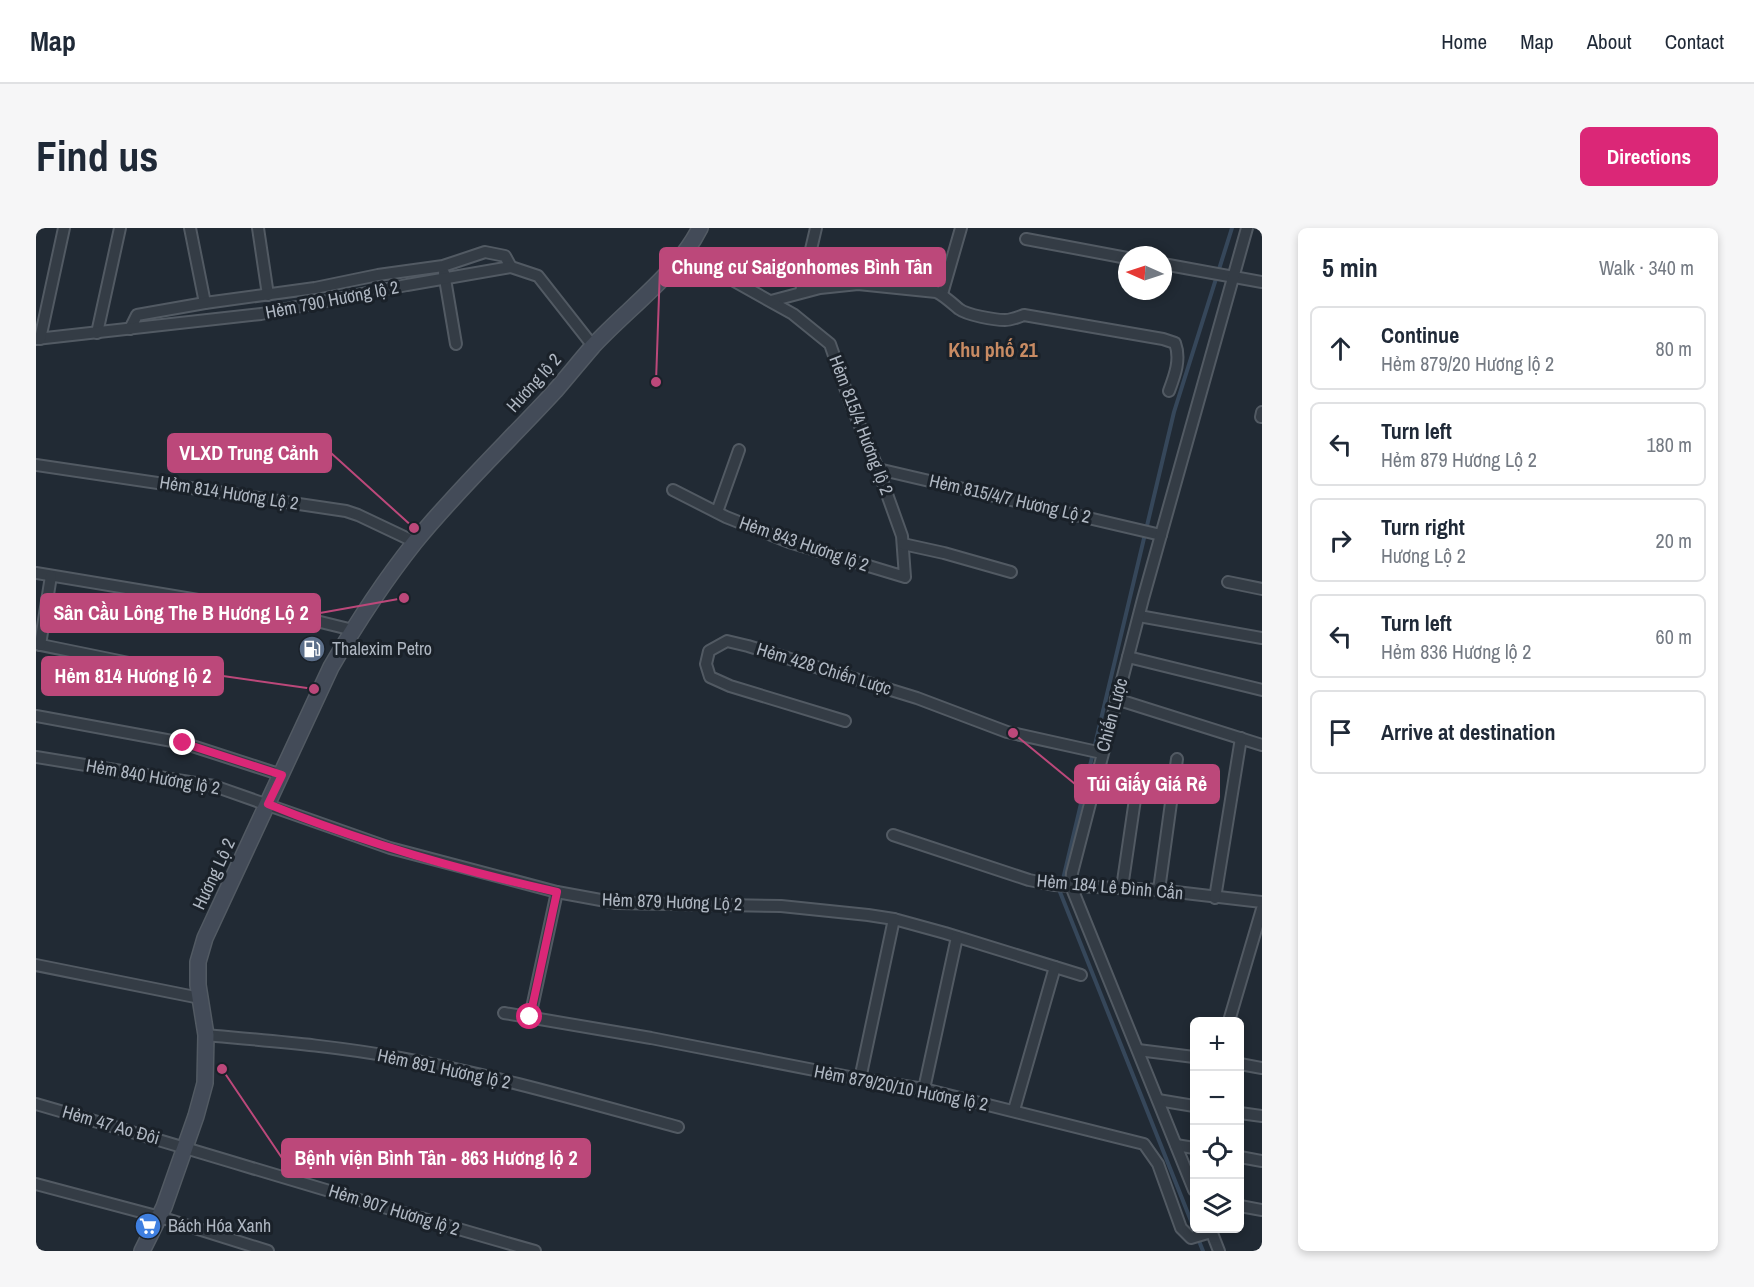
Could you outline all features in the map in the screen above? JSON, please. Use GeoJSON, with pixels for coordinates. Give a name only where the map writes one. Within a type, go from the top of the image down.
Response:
{"type":"FeatureCollection","features":[{"type":"Feature","properties":{"kind":"main road"},"geometry":{"type":"LineString","coordinates":[[684,253],[700,228]]}},
{"type":"Feature","properties":{"kind":"main road","name":"Hương lộ 2"},"geometry":{"type":"LineString","coordinates":[[415,542],[463,487],[556,390],[593,346],[684,253]]}},
{"type":"Feature","properties":{"kind":"main road","name":"Hương Lộ 2"},"geometry":{"type":"LineString","coordinates":[[142,1251],[160,1217],[205,1083],[206,1035],[200,998],[198,962],[205,938],[317,696],[352,630],[415,542]]}},
{"type":"Feature","properties":{"kind":"street"},"geometry":{"type":"LineString","coordinates":[[38,339],[64,228]]}},
{"type":"Feature","properties":{"kind":"street"},"geometry":{"type":"LineString","coordinates":[[97,333],[120,228]]}},
{"type":"Feature","properties":{"kind":"street"},"geometry":{"type":"LineString","coordinates":[[190,228],[205,303]]}},
{"type":"Feature","properties":{"kind":"street"},"geometry":{"type":"LineString","coordinates":[[258,228],[268,295]]}},
{"type":"Feature","properties":{"kind":"street"},"geometry":{"type":"LineString","coordinates":[[801,292],[816,228]]}},
{"type":"Feature","properties":{"kind":"street"},"geometry":{"type":"LineString","coordinates":[[942,294],[962,228]]}},
{"type":"Feature","properties":{"kind":"street","name":"Chiến Lược"},"geometry":{"type":"LineString","coordinates":[[1070,886],[1100,753],[1139,616],[1158,534],[1247,228]]}},
{"type":"Feature","properties":{"kind":"street"},"geometry":{"type":"LineString","coordinates":[[1026,239],[1118,256]]}},
{"type":"Feature","properties":{"kind":"street"},"geometry":{"type":"LineString","coordinates":[[130,329],[137,315],[315,288],[378,274],[444,272],[485,252],[505,256],[511,267]]}},
{"type":"Feature","properties":{"kind":"street","name":"Hẻm 815/4 Hương lộ 2"},"geometry":{"type":"LineString","coordinates":[[684,253],[793,314],[830,344],[902,536],[906,577]]}},
{"type":"Feature","properties":{"kind":"street"},"geometry":{"type":"LineString","coordinates":[[1172,266],[1262,282]]}},
{"type":"Feature","properties":{"kind":"street","name":"Hẻm 790 Hương lộ 2"},"geometry":{"type":"LineString","coordinates":[[38,339],[261,314],[444,272],[511,267],[538,276],[593,346]]}},
{"type":"Feature","properties":{"kind":"street"},"geometry":{"type":"LineString","coordinates":[[444,272],[456,344]]}},
{"type":"Feature","properties":{"kind":"street"},"geometry":{"type":"LineString","coordinates":[[771,301],[829,286],[858,284],[942,294],[947,301],[959,309],[1008,321],[1024,315],[1176,342],[1179,353],[1177,369],[1169,391]]}},
{"type":"Feature","properties":{"kind":"street"},"geometry":{"type":"LineString","coordinates":[[717,512],[739,450]]}},
{"type":"Feature","properties":{"kind":"street","name":"Hẻm 814 Hương Lộ 2"},"geometry":{"type":"LineString","coordinates":[[36,465],[346,511],[415,542]]}},
{"type":"Feature","properties":{"kind":"street","name":"Hẻm 815/4/7 Hương Lộ 2"},"geometry":{"type":"LineString","coordinates":[[878,469],[1158,534]]}},
{"type":"Feature","properties":{"kind":"street","name":"Hẻm 843 Hương lộ 2"},"geometry":{"type":"LineString","coordinates":[[673,490],[717,512],[789,542],[906,577]]}},
{"type":"Feature","properties":{"kind":"street"},"geometry":{"type":"LineString","coordinates":[[903,544],[1011,572]]}},
{"type":"Feature","properties":{"kind":"street"},"geometry":{"type":"LineString","coordinates":[[36,573],[300,617],[352,630]]}},
{"type":"Feature","properties":{"kind":"street"},"geometry":{"type":"LineString","coordinates":[[51,576],[38,644],[183,674]]}},
{"type":"Feature","properties":{"kind":"street"},"geometry":{"type":"LineString","coordinates":[[1228,582],[1262,589]]}},
{"type":"Feature","properties":{"kind":"street"},"geometry":{"type":"LineString","coordinates":[[1139,616],[1262,638]]}},
{"type":"Feature","properties":{"kind":"street","name":"Hẻm 428 Chiến Lược"},"geometry":{"type":"LineString","coordinates":[[845,721],[730,686],[710,677],[706,664],[709,651],[727,641],[748,646],[917,698],[1007,732],[1100,753]]}},
{"type":"Feature","properties":{"kind":"street"},"geometry":{"type":"LineString","coordinates":[[1128,657],[1262,690]]}},
{"type":"Feature","properties":{"kind":"street"},"geometry":{"type":"LineString","coordinates":[[1116,699],[1262,745]]}},
{"type":"Feature","properties":{"kind":"street"},"geometry":{"type":"LineString","coordinates":[[36,716],[183,743],[282,775]]}},
{"type":"Feature","properties":{"kind":"street"},"geometry":{"type":"LineString","coordinates":[[1215,898],[1241,738]]}},
{"type":"Feature","properties":{"kind":"street","name":"Hẻm 840 Hương lộ 2"},"geometry":{"type":"LineString","coordinates":[[36,757],[214,786],[268,804]]}},
{"type":"Feature","properties":{"kind":"street"},"geometry":{"type":"LineString","coordinates":[[1159,890],[1177,759]]}},
{"type":"Feature","properties":{"kind":"street"},"geometry":{"type":"LineString","coordinates":[[1122,888],[1138,772]]}},
{"type":"Feature","properties":{"kind":"street","name":"Hẻm 879 Hương Lộ 2"},"geometry":{"type":"LineString","coordinates":[[268,804],[307,820],[390,848],[557,892],[617,903],[782,906],[894,919],[1081,975]]}},
{"type":"Feature","properties":{"kind":"street","name":"Hẻm 184 Lê Đình Cẩn"},"geometry":{"type":"LineString","coordinates":[[893,836],[1029,880],[1054,885],[1159,890],[1262,902]]}},
{"type":"Feature","properties":{"kind":"street"},"geometry":{"type":"LineString","coordinates":[[1070,886],[1190,1180]]}},
{"type":"Feature","properties":{"kind":"street"},"geometry":{"type":"LineString","coordinates":[[530,1017],[557,892]]}},
{"type":"Feature","properties":{"kind":"street"},"geometry":{"type":"LineString","coordinates":[[1231,1017],[1262,909]]}},
{"type":"Feature","properties":{"kind":"street"},"geometry":{"type":"LineString","coordinates":[[860,1080],[894,919]]}},
{"type":"Feature","properties":{"kind":"street"},"geometry":{"type":"LineString","coordinates":[[924,1089],[957,937]]}},
{"type":"Feature","properties":{"kind":"street"},"geometry":{"type":"LineString","coordinates":[[36,965],[200,998]]}},
{"type":"Feature","properties":{"kind":"street"},"geometry":{"type":"LineString","coordinates":[[1014,1110],[1054,967]]}},
{"type":"Feature","properties":{"kind":"street","name":"Hẻm 879/20/10 Hương lộ 2"},"geometry":{"type":"LineString","coordinates":[[504,1013],[651,1038],[860,1080],[924,1089],[1144,1144],[1158,1164],[1181,1228],[1191,1238],[1206,1233]]}},
{"type":"Feature","properties":{"kind":"street","name":"Hẻm 891 Hương lộ 2"},"geometry":{"type":"LineString","coordinates":[[206,1035],[323,1046],[401,1058],[535,1088],[678,1128]]}},
{"type":"Feature","properties":{"kind":"street"},"geometry":{"type":"LineString","coordinates":[[1138,1050],[1190,1056]]}},
{"type":"Feature","properties":{"kind":"street"},"geometry":{"type":"LineString","coordinates":[[1244,1065],[1262,1068]]}},
{"type":"Feature","properties":{"kind":"street"},"geometry":{"type":"LineString","coordinates":[[1158,1100],[1190,1105]]}},
{"type":"Feature","properties":{"kind":"street","name":"Hẻm 47 Ao Đôi"},"geometry":{"type":"LineString","coordinates":[[36,1104],[185,1147]]}},
{"type":"Feature","properties":{"kind":"street"},"geometry":{"type":"LineString","coordinates":[[1244,1114],[1262,1116]]}},
{"type":"Feature","properties":{"kind":"street"},"geometry":{"type":"LineString","coordinates":[[1176,1145],[1190,1147]]}},
{"type":"Feature","properties":{"kind":"street","name":"Hẻm 907 Hương lộ 2"},"geometry":{"type":"LineString","coordinates":[[185,1147],[412,1217],[535,1251]]}},
{"type":"Feature","properties":{"kind":"street"},"geometry":{"type":"LineString","coordinates":[[1244,1158],[1262,1161]]}},
{"type":"Feature","properties":{"kind":"street"},"geometry":{"type":"LineString","coordinates":[[36,1184],[160,1217],[268,1251]]}},
{"type":"Feature","properties":{"kind":"street"},"geometry":{"type":"LineString","coordinates":[[1244,1207],[1262,1210]]}},
{"type":"Feature","properties":{"kind":"street"},"geometry":{"type":"LineString","coordinates":[[1211,1233],[1219,1251]]}},
{"type":"Feature","properties":{"kind":"waterway"},"geometry":{"type":"LineString","coordinates":[[1203,1251],[1060,892],[1174,412],[1232,228]]}},
{"type":"Feature","properties":{"kind":"place","name":"Chung cư Saigonhomes Bình Tân"},"geometry":{"type":"Point","coordinates":[656,382]}},
{"type":"Feature","properties":{"kind":"place","name":"VLXD Trung Cảnh"},"geometry":{"type":"Point","coordinates":[414,528]}},
{"type":"Feature","properties":{"kind":"place","name":"Sân Cầu Lông The B Hương Lộ 2"},"geometry":{"type":"Point","coordinates":[404,598]}},
{"type":"Feature","properties":{"kind":"place","name":"Thalexim Petro"},"geometry":{"type":"Point","coordinates":[312,649]}},
{"type":"Feature","properties":{"kind":"place","name":"Hẻm 814 Hương lộ 2"},"geometry":{"type":"Point","coordinates":[314,689]}},
{"type":"Feature","properties":{"kind":"place","name":"Túi Giấy Giá Rẻ"},"geometry":{"type":"Point","coordinates":[1013,733]}},
{"type":"Feature","properties":{"kind":"place","name":"Bệnh viện Bình Tân - 863 Hương lộ 2"},"geometry":{"type":"Point","coordinates":[222,1069]}},
{"type":"Feature","properties":{"kind":"place","name":"Bách Hóa Xanh"},"geometry":{"type":"Point","coordinates":[148,1226]}},
{"type":"Feature","properties":{"kind":"district","name":"Khu phố 21"},"geometry":{"type":"Point","coordinates":[993,350]}},
{"type":"Feature","properties":{"kind":"route"},"geometry":{"type":"LineString","coordinates":[[183,743],[282,775],[268,804],[307,820],[390,848],[557,892],[530,1017]]}}]}
